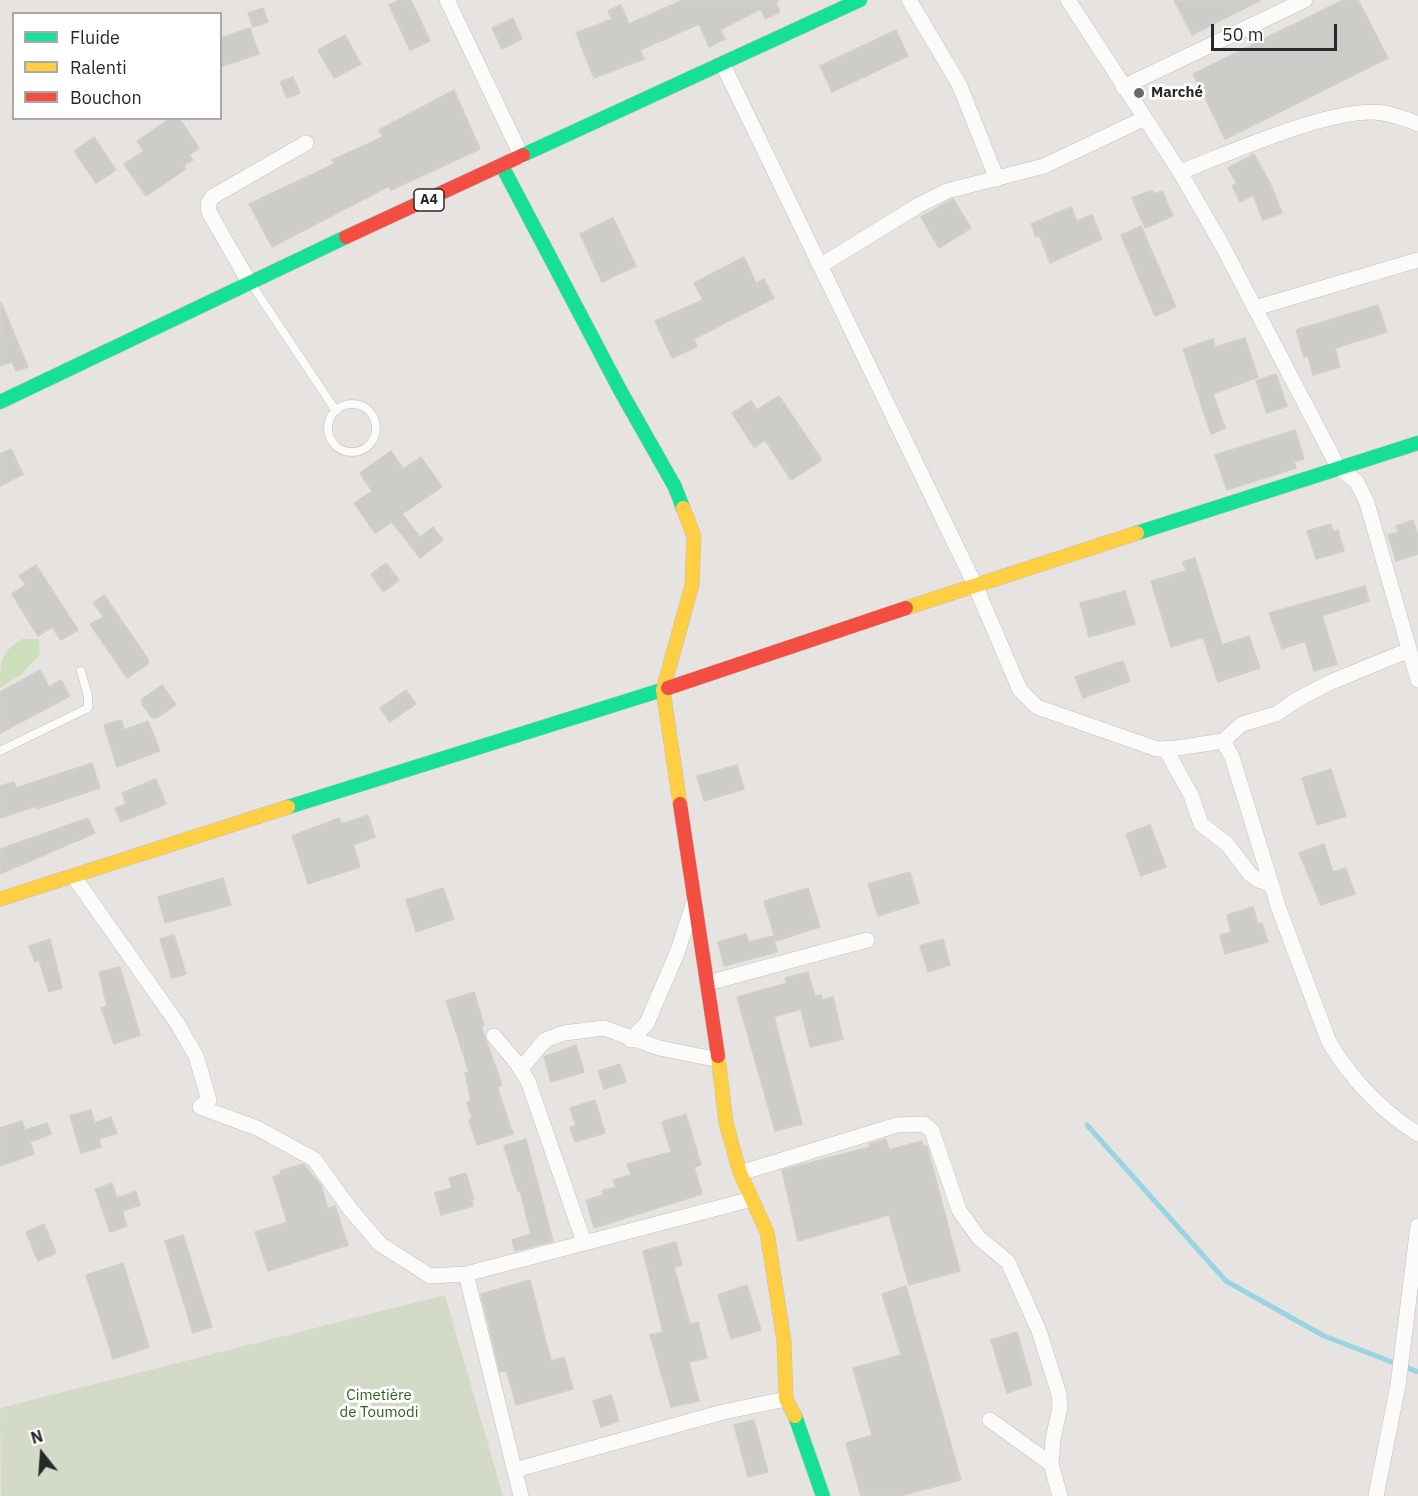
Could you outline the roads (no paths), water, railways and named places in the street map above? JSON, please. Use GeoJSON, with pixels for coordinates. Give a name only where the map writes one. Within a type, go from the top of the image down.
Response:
{"type":"FeatureCollection","features":[{"type":"Feature","properties":{"kind":"street"},"geometry":{"type":"LineString","coordinates":[[447,0],[522,157]]}},
{"type":"Feature","properties":{"kind":"street","name":"A4"},"geometry":{"type":"LineString","coordinates":[[0,402],[249,282],[860,0]]}},
{"type":"Feature","properties":{"kind":"street"},"geometry":{"type":"LineString","coordinates":[[909,0],[959,84],[997,179]]}},
{"type":"Feature","properties":{"kind":"street"},"geometry":{"type":"LineString","coordinates":[[1068,0],[1143,119],[1180,172],[1222,245],[1338,467],[1357,482],[1366,503],[1418,680]]}},
{"type":"Feature","properties":{"kind":"street"},"geometry":{"type":"LineString","coordinates":[[1123,87],[1305,0]]}},
{"type":"Feature","properties":{"kind":"street"},"geometry":{"type":"LineString","coordinates":[[723,65],[975,585],[1020,690],[1030,702],[1036,707],[1166,750],[1223,741],[1242,724],[1276,714],[1298,699],[1331,682],[1408,650]]}},
{"type":"Feature","properties":{"kind":"street"},"geometry":{"type":"LineString","coordinates":[[1180,172],[1315,123],[1356,113],[1382,113],[1418,124]]}},
{"type":"Feature","properties":{"kind":"street"},"geometry":{"type":"LineString","coordinates":[[820,266],[919,205],[947,191],[1044,166],[1143,119]]}},
{"type":"Feature","properties":{"kind":"street"},"geometry":{"type":"LineString","coordinates":[[249,282],[209,212],[207,204],[212,197],[306,144]]}},
{"type":"Feature","properties":{"kind":"street"},"geometry":{"type":"LineString","coordinates":[[502,166],[620,390],[675,487],[694,537],[692,585],[682,628],[663,690],[708,983],[726,1123],[740,1173],[767,1232],[784,1341],[786,1399],[796,1418],[823,1496]]}},
{"type":"Feature","properties":{"kind":"street"},"geometry":{"type":"LineString","coordinates":[[1255,308],[1418,260]]}},
{"type":"Feature","properties":{"kind":"street"},"geometry":{"type":"LineString","coordinates":[[0,899],[74,878],[269,812],[663,690],[975,585],[1418,443]]}},
{"type":"Feature","properties":{"kind":"street"},"geometry":{"type":"LineString","coordinates":[[1223,741],[1232,757],[1271,884],[1329,1042],[1339,1058],[1369,1094],[1418,1134]]}},
{"type":"Feature","properties":{"kind":"street"},"geometry":{"type":"LineString","coordinates":[[1166,750],[1191,795],[1201,824],[1227,844],[1258,880],[1271,884]]}},
{"type":"Feature","properties":{"kind":"street"},"geometry":{"type":"LineString","coordinates":[[74,878],[177,1023],[196,1056],[208,1100],[200,1107],[257,1128],[314,1159],[350,1209],[381,1244],[430,1276],[466,1274],[752,1199]]}},
{"type":"Feature","properties":{"kind":"street"},"geometry":{"type":"LineString","coordinates":[[631,1040],[647,1023],[677,953],[694,902]]}},
{"type":"Feature","properties":{"kind":"street"},"geometry":{"type":"LineString","coordinates":[[708,983],[867,940]]}},
{"type":"Feature","properties":{"kind":"street"},"geometry":{"type":"LineString","coordinates":[[521,1069],[545,1040],[564,1033],[608,1028],[631,1040],[719,1060]]}},
{"type":"Feature","properties":{"kind":"street"},"geometry":{"type":"LineString","coordinates":[[494,1036],[521,1069],[584,1242]]}},
{"type":"Feature","properties":{"kind":"street"},"geometry":{"type":"LineString","coordinates":[[740,1173],[897,1125],[924,1124],[932,1131],[959,1210],[978,1238],[1008,1262],[1039,1331],[1059,1394],[1060,1407],[1053,1439],[1051,1464],[1060,1496]]}},
{"type":"Feature","properties":{"kind":"street"},"geometry":{"type":"LineString","coordinates":[[1376,1496],[1398,1385],[1418,1226]]}},
{"type":"Feature","properties":{"kind":"street"},"geometry":{"type":"LineString","coordinates":[[466,1274],[521,1496]]}},
{"type":"Feature","properties":{"kind":"street"},"geometry":{"type":"LineString","coordinates":[[515,1470],[723,1412],[786,1399]]}},
{"type":"Feature","properties":{"kind":"street"},"geometry":{"type":"LineString","coordinates":[[990,1420],[1051,1464]]}},
{"type":"Feature","properties":{"kind":"lane"},"geometry":{"type":"LineString","coordinates":[[249,282],[336,411]]}},
{"type":"Feature","properties":{"kind":"lane"},"geometry":{"type":"LineString","coordinates":[[351,404],[367,409],[372,415],[376,430],[369,445],[354,452],[338,447],[333,441],[329,426],[336,411],[351,404]]}},
{"type":"Feature","properties":{"kind":"lane"},"geometry":{"type":"LineString","coordinates":[[0,751],[88,708],[88,696],[81,671]]}},
{"type":"Feature","properties":{"kind":"waterway"},"geometry":{"type":"LineString","coordinates":[[1087,1125],[1226,1281],[1324,1336],[1418,1372]]}},
{"type":"Feature","properties":{"kind":"place","name":"Marché"},"geometry":{"type":"Point","coordinates":[1139,93]}},
{"type":"Feature","properties":{"kind":"park label","name":"Cimetière de Toumodi"},"geometry":{"type":"Point","coordinates":[379,1404]}}]}
